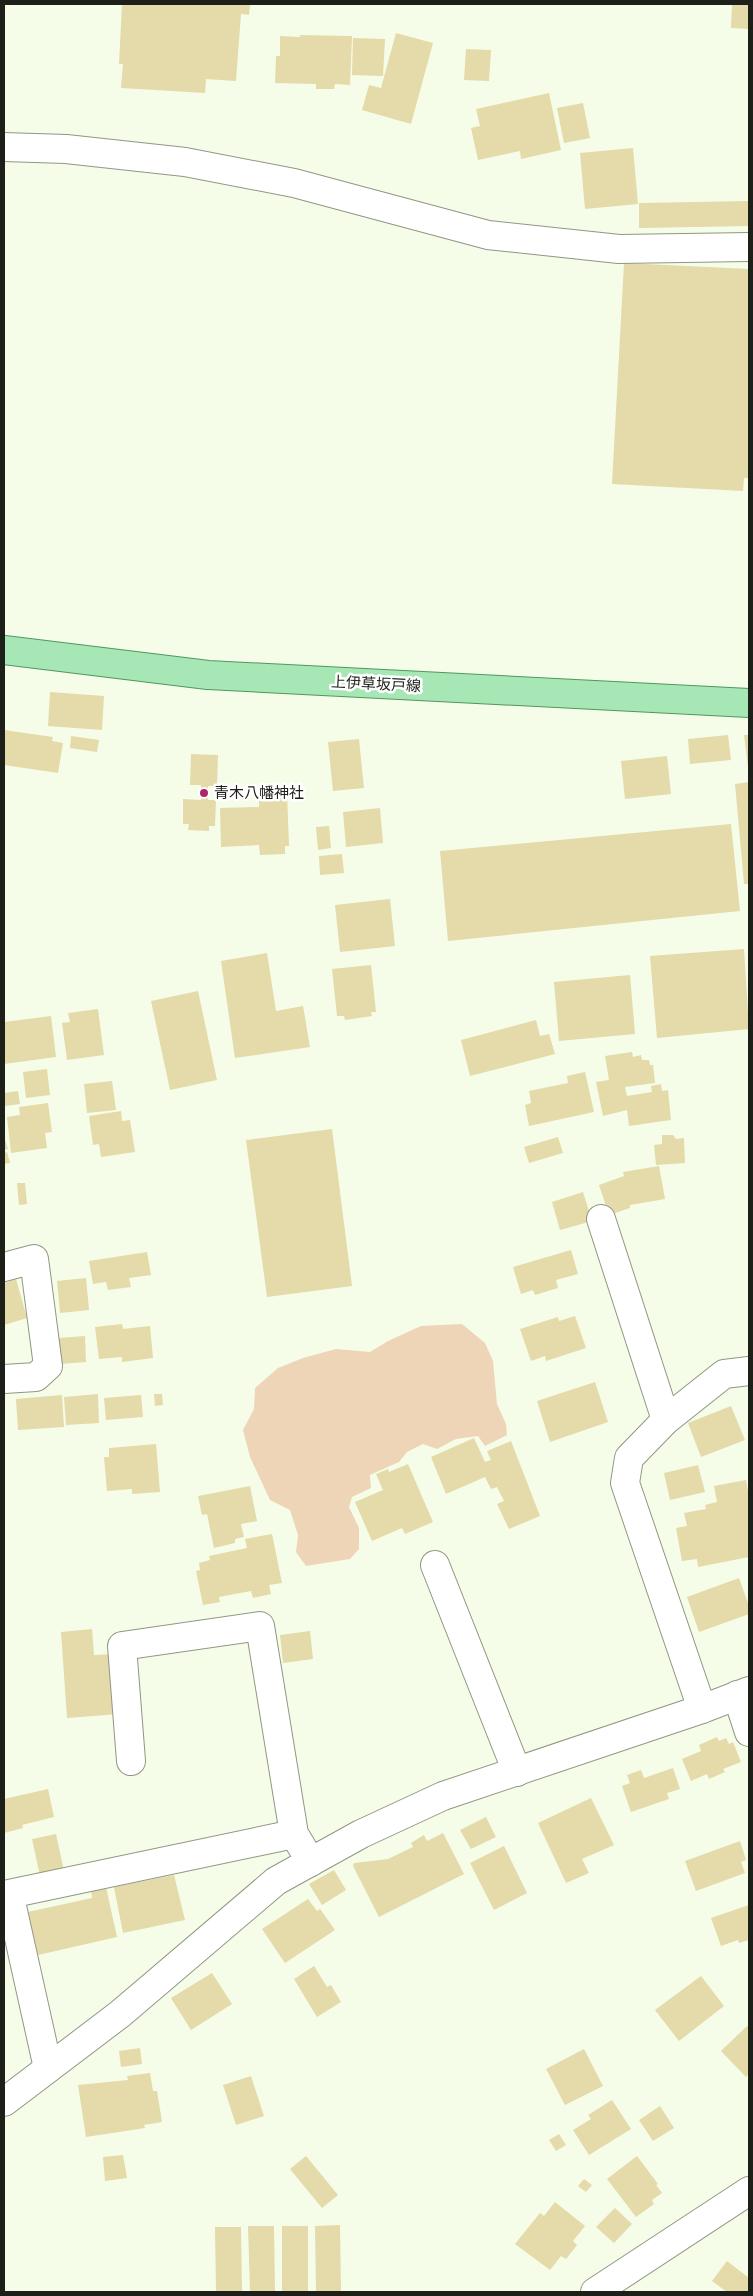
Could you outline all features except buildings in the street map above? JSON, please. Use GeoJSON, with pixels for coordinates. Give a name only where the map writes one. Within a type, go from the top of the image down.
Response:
{"type":"FeatureCollection","features":[{"type":"Feature","properties":{"kind":"main road","name":"上伊草坂戸線"},"geometry":{"type":"LineString","coordinates":[[4,650],[208,675],[749,703]]}},
{"type":"Feature","properties":{"kind":"street"},"geometry":{"type":"LineString","coordinates":[[4,147],[66,149],[184,162],[294,183],[488,235],[619,249],[749,247]]}},
{"type":"Feature","properties":{"kind":"street"},"geometry":{"type":"LineString","coordinates":[[601,1219],[666,1420]]}},
{"type":"Feature","properties":{"kind":"street"},"geometry":{"type":"LineString","coordinates":[[4,1267],[34,1259],[48,1366],[36,1377],[4,1379]]}},
{"type":"Feature","properties":{"kind":"street"},"geometry":{"type":"LineString","coordinates":[[702,1709],[625,1483],[629,1458],[666,1420],[724,1374],[749,1371]]}},
{"type":"Feature","properties":{"kind":"street"},"geometry":{"type":"LineString","coordinates":[[435,1565],[517,1772]]}},
{"type":"Feature","properties":{"kind":"street"},"geometry":{"type":"LineString","coordinates":[[131,1761],[122,1646],[260,1626],[294,1834],[311,1862]]}},
{"type":"Feature","properties":{"kind":"street"},"geometry":{"type":"LineString","coordinates":[[4,2102],[120,2014],[276,1881],[361,1834],[443,1796],[702,1709],[743,1693],[749,1732]]}},
{"type":"Feature","properties":{"kind":"street"},"geometry":{"type":"LineString","coordinates":[[48,2068],[7,1893],[294,1834]]}},
{"type":"Feature","properties":{"kind":"street"},"geometry":{"type":"LineString","coordinates":[[595,2292],[749,2191]]}},
{"type":"Feature","properties":{"kind":"shaded area"},"geometry":{"type":"Polygon","coordinates":[[[462,1324],[485,1343],[493,1361],[497,1404],[506,1424],[507,1435],[485,1446],[478,1436],[456,1439],[437,1449],[423,1444],[407,1452],[399,1462],[370,1475],[371,1488],[352,1497],[349,1507],[359,1528],[359,1549],[350,1559],[306,1566],[296,1552],[298,1535],[290,1510],[270,1500],[250,1457],[243,1430],[254,1409],[255,1388],[278,1368],[303,1358],[336,1349],[370,1352],[388,1341],[421,1326],[462,1324]]]}},
{"type":"Feature","properties":{"kind":"place","name":"青木八幡神社"},"geometry":{"type":"Point","coordinates":[204,793]}}]}
